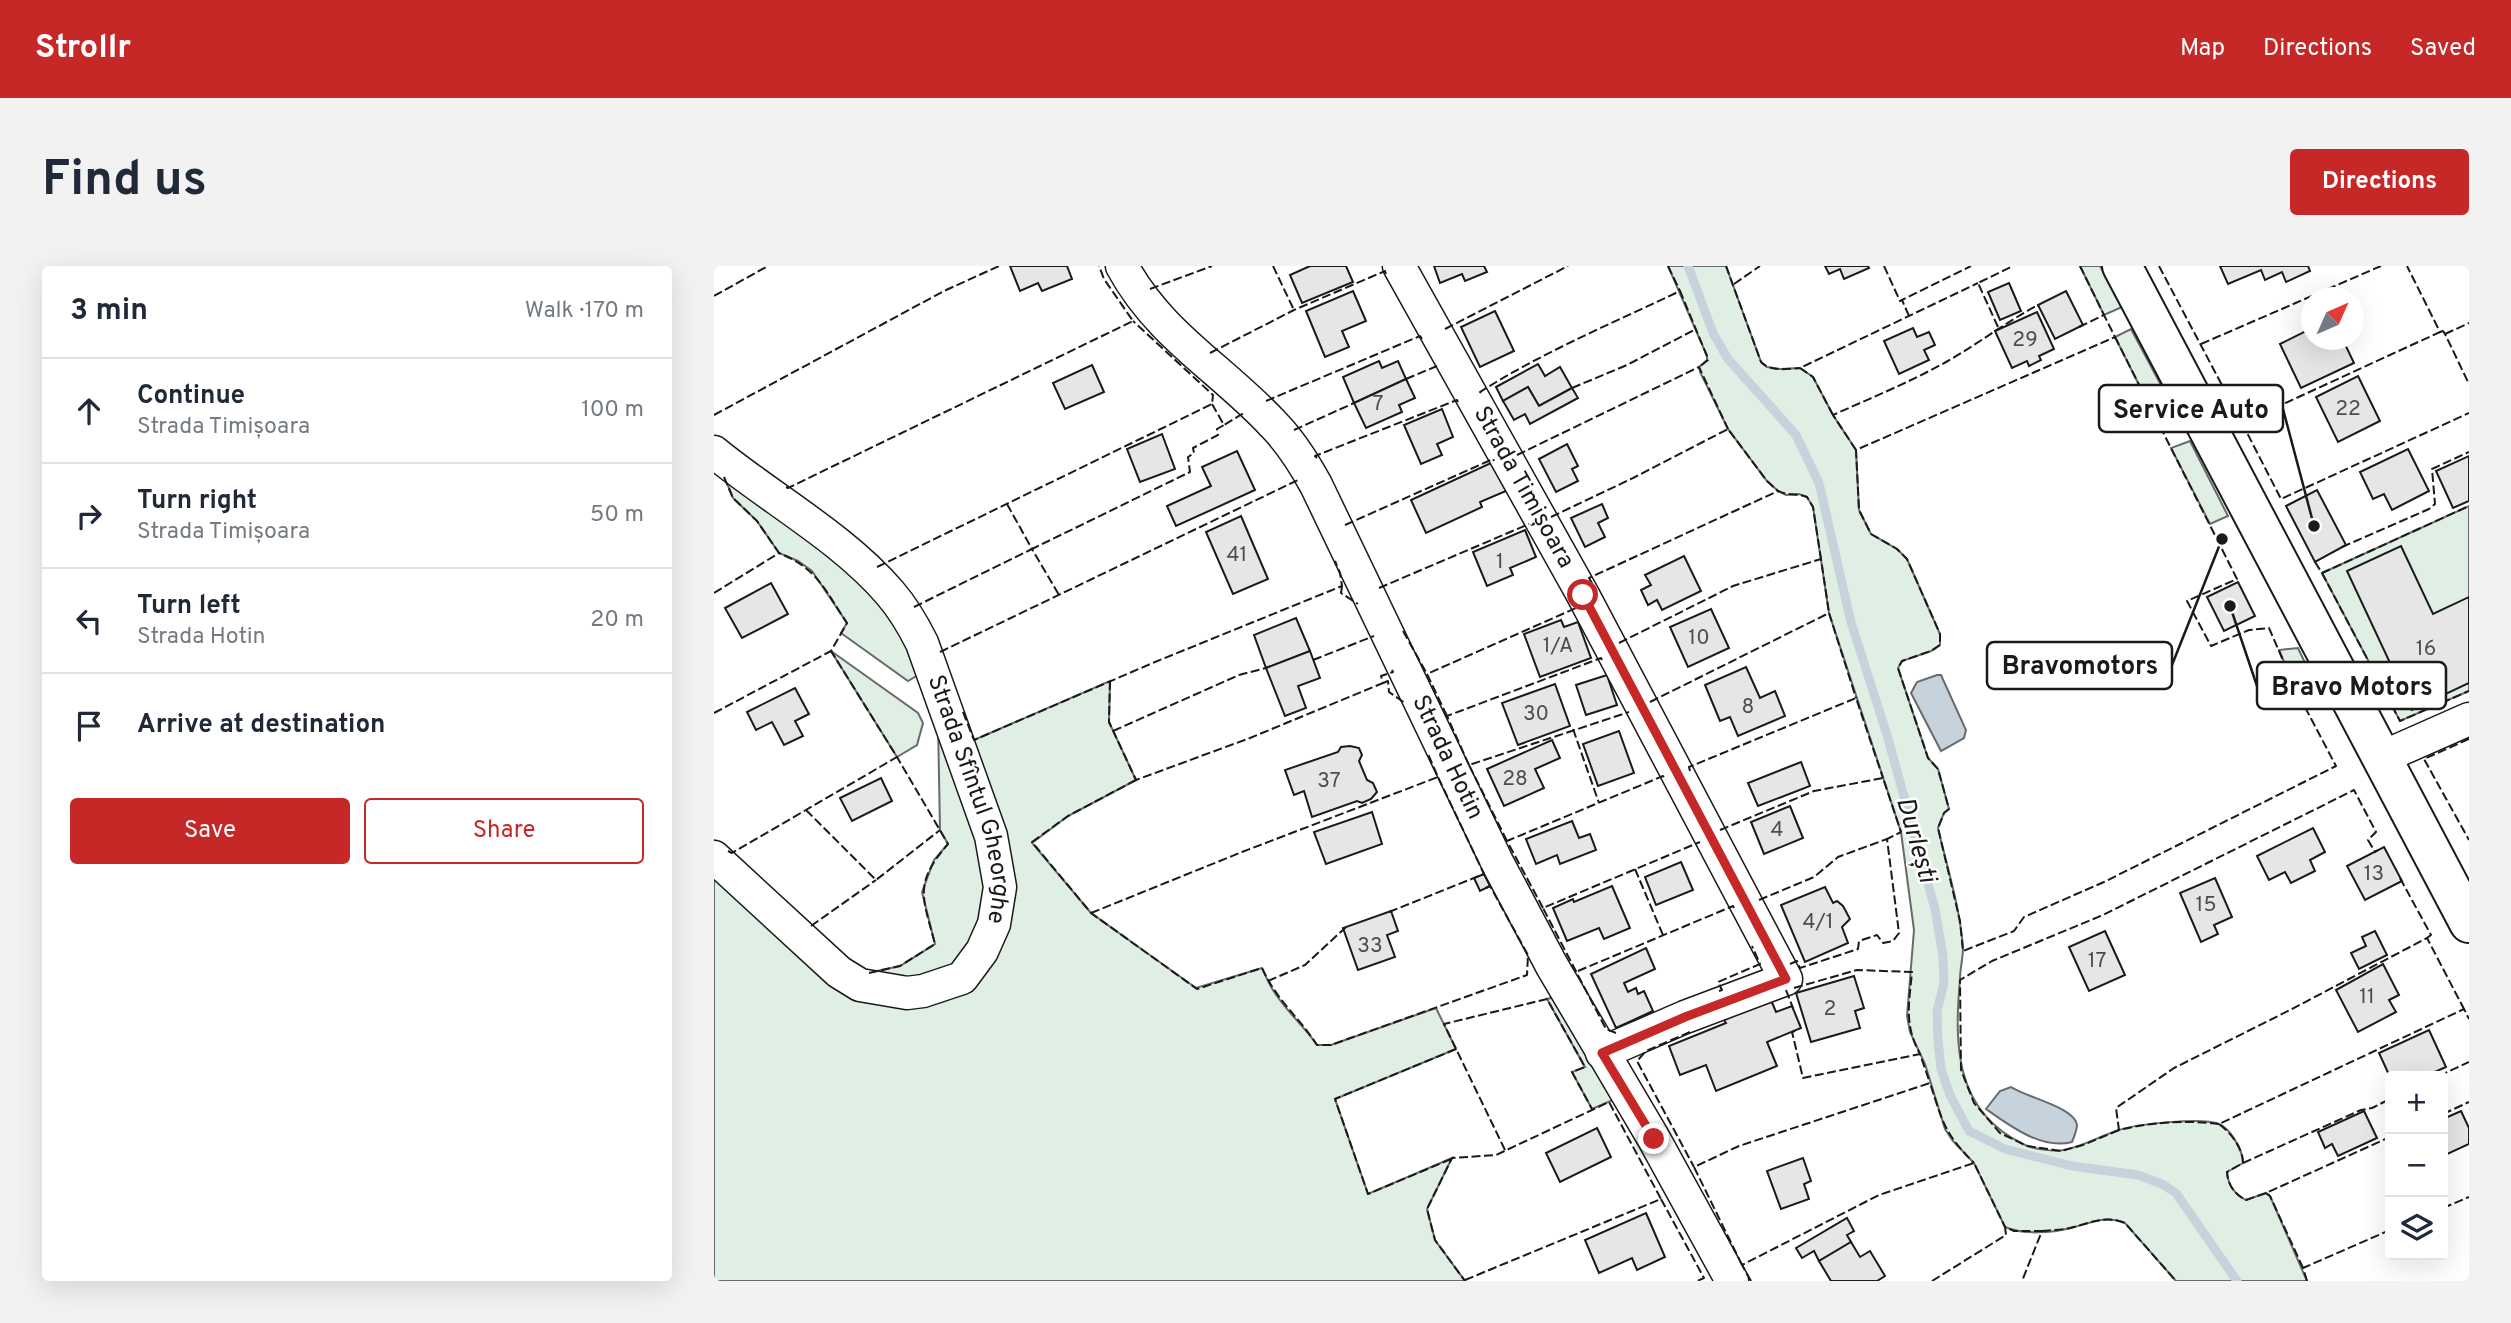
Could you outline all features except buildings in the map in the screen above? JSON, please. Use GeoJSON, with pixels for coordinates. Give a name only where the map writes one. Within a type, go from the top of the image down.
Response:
{"type":"FeatureCollection","features":[{"type":"Feature","properties":{"kind":"main road"},"geometry":{"type":"LineString","coordinates":[[2122,266],[2469,923]]}},
{"type":"Feature","properties":{"kind":"street","name":"Strada Hotin"},"geometry":{"type":"LineString","coordinates":[[1122,266],[1135,291],[1166,327],[1265,415],[1298,454],[1316,485],[1497,862],[1552,966],[1654,1139],[1732,1281]]}},
{"type":"Feature","properties":{"kind":"street","name":"Strada Timișoara"},"geometry":{"type":"LineString","coordinates":[[1399,266],[1583,595],[1786,979],[1685,1017],[1602,1053]]}},
{"type":"Feature","properties":{"kind":"street","name":"Strada Sfîntul Gheorghe"},"geometry":{"type":"LineString","coordinates":[[714,452],[828,537],[889,592],[907,615],[922,643],[991,836],[1000,887],[993,923],[982,951],[962,978],[923,992],[907,993],[860,985],[839,972],[714,857]]}},
{"type":"Feature","properties":{"kind":"street"},"geometry":{"type":"LineString","coordinates":[[2383,757],[2469,719]]}},
{"type":"Feature","properties":{"kind":"green space"},"geometry":{"type":"Polygon","coordinates":[[[1668,266],[1726,266],[1761,362],[1767,367],[1780,369],[1800,368],[1813,377],[1856,450],[1859,510],[1871,534],[1897,549],[1907,559],[1940,634],[1940,645],[1902,661],[1898,668],[1928,758],[1938,769],[1949,809],[1944,813],[1938,828],[1961,933],[1963,952],[1958,1004],[1959,1052],[1972,1095],[1984,1114],[2001,1130],[2023,1144],[2037,1149],[2059,1151],[2119,1130],[2169,1122],[2219,1124],[2232,1135],[2239,1147],[2243,1163],[2227,1172],[2230,1185],[2246,1200],[2266,1193],[2270,1196],[2307,1281],[2176,1281],[2125,1223],[2118,1221],[2098,1221],[2047,1232],[2020,1231],[2005,1227],[1974,1163],[1945,1129],[1925,1064],[1910,1032],[1907,1016],[1914,930],[1901,832],[1829,613],[1813,507],[1807,497],[1799,494],[1786,495],[1767,481],[1728,429],[1700,372],[1699,367],[1707,360],[1707,356],[1668,266]]]}},
{"type":"Feature","properties":{"kind":"green space"},"geometry":{"type":"Polygon","coordinates":[[[2080,266],[2100,266],[2122,307],[2104,315],[2080,266]]]}},
{"type":"Feature","properties":{"kind":"green space"},"geometry":{"type":"Polygon","coordinates":[[[2131,329],[2162,387],[2144,395],[2115,337],[2131,329]]]}},
{"type":"Feature","properties":{"kind":"green space"},"geometry":{"type":"Polygon","coordinates":[[[2190,441],[2228,516],[2210,524],[2171,448],[2190,441]]]}},
{"type":"Feature","properties":{"kind":"green space"},"geometry":{"type":"Polygon","coordinates":[[[724,476],[791,516],[905,621],[918,675],[908,681],[841,633],[847,623],[812,571],[779,553],[757,521],[733,498],[724,476]]]}},
{"type":"Feature","properties":{"kind":"green space"},"geometry":{"type":"Polygon","coordinates":[[[2469,506],[2469,691],[2400,721],[2322,573],[2469,506]]]}},
{"type":"Feature","properties":{"kind":"green space"},"geometry":{"type":"Polygon","coordinates":[[[2298,648],[2314,682],[2296,690],[2279,650],[2298,648]]]}},
{"type":"Feature","properties":{"kind":"green space"},"geometry":{"type":"Polygon","coordinates":[[[831,651],[918,713],[923,723],[917,745],[897,757],[831,651]]]}},
{"type":"Feature","properties":{"kind":"green space"},"geometry":{"type":"Polygon","coordinates":[[[1110,681],[1109,722],[1136,780],[1068,816],[1032,843],[1091,913],[1196,988],[1262,968],[1280,1000],[1317,1045],[1331,1045],[1436,1008],[1456,1049],[1335,1099],[1368,1194],[1452,1158],[1427,1209],[1435,1240],[1465,1281],[714,1281],[714,840],[732,853],[863,974],[900,966],[935,944],[922,892],[934,860],[948,844],[940,830],[938,722],[952,746],[974,740],[1110,681]]]}},
{"type":"Feature","properties":{"kind":"green space"},"geometry":{"type":"Polygon","coordinates":[[[1559,996],[1620,1097],[1592,1109],[1572,1072],[1585,1067],[1547,999],[1559,996]]]}},
{"type":"Feature","properties":{"kind":"shaded area"},"geometry":{"type":"Polygon","coordinates":[[[1941,675],[1966,730],[1964,738],[1941,751],[1911,693],[1917,682],[1941,675]]]}},
{"type":"Feature","properties":{"kind":"shaded area"},"geometry":{"type":"Polygon","coordinates":[[[2011,1087],[2068,1113],[2077,1125],[2072,1142],[2061,1144],[2038,1140],[1986,1109],[2000,1091],[2011,1087]]]}},
{"type":"Feature","properties":{"kind":"waterway","name":"Durlești"},"geometry":{"type":"LineString","coordinates":[[1688,266],[1713,333],[1728,359],[1796,435],[1819,483],[1851,622],[1887,735],[1935,909],[1943,956],[1944,983],[1937,1011],[1941,1069],[1950,1095],[1969,1131],[2005,1149],[2072,1166],[2138,1175],[2162,1184],[2176,1193],[2237,1281]]}},
{"type":"Feature","properties":{"kind":"fence"},"geometry":{"type":"LineString","coordinates":[[714,296],[768,266]]}},
{"type":"Feature","properties":{"kind":"fence"},"geometry":{"type":"LineString","coordinates":[[714,415],[944,291],[999,266]]}},
{"type":"Feature","properties":{"kind":"fence"},"geometry":{"type":"LineString","coordinates":[[786,487],[1133,321],[1104,279],[1099,266]]}},
{"type":"Feature","properties":{"kind":"fence"},"geometry":{"type":"LineString","coordinates":[[1150,289],[1212,266]]}},
{"type":"Feature","properties":{"kind":"fence"},"geometry":{"type":"LineString","coordinates":[[1273,266],[1294,310]]}},
{"type":"Feature","properties":{"kind":"fence"},"geometry":{"type":"LineString","coordinates":[[1445,329],[1568,266]]}},
{"type":"Feature","properties":{"kind":"fence"},"geometry":{"type":"LineString","coordinates":[[1668,266],[1680,291]]}},
{"type":"Feature","properties":{"kind":"fence"},"geometry":{"type":"LineString","coordinates":[[1726,266],[1761,362],[1774,369],[1800,368]]}},
{"type":"Feature","properties":{"kind":"fence"},"geometry":{"type":"LineString","coordinates":[[1734,284],[1760,266]]}},
{"type":"Feature","properties":{"kind":"fence"},"geometry":{"type":"LineString","coordinates":[[1884,266],[1900,301],[1902,300]]}},
{"type":"Feature","properties":{"kind":"fence"},"geometry":{"type":"LineString","coordinates":[[1909,316],[1902,300],[1971,266]]}},
{"type":"Feature","properties":{"kind":"fence"},"geometry":{"type":"LineString","coordinates":[[1998,327],[1978,283],[2013,266]]}},
{"type":"Feature","properties":{"kind":"fence"},"geometry":{"type":"LineString","coordinates":[[2080,266],[2104,315]]}},
{"type":"Feature","properties":{"kind":"fence"},"geometry":{"type":"LineString","coordinates":[[2159,266],[2242,423],[2440,332],[2407,266]]}},
{"type":"Feature","properties":{"kind":"fence"},"geometry":{"type":"LineString","coordinates":[[2201,344],[2381,266]]}},
{"type":"Feature","properties":{"kind":"fence"},"geometry":{"type":"LineString","coordinates":[[1210,353],[1294,310],[1385,271],[1386,274]]}},
{"type":"Feature","properties":{"kind":"fence"},"geometry":{"type":"LineString","coordinates":[[1833,415],[1813,377],[1800,368],[1978,283]]}},
{"type":"Feature","properties":{"kind":"fence"},"geometry":{"type":"LineString","coordinates":[[1481,393],[1504,377],[1553,351],[1680,291],[1707,356],[1708,360],[1699,367]]}},
{"type":"Feature","properties":{"kind":"fence"},"geometry":{"type":"LineString","coordinates":[[1856,450],[1833,415],[1932,369],[2038,305],[2039,307]]}},
{"type":"Feature","properties":{"kind":"fence"},"geometry":{"type":"LineString","coordinates":[[2079,327],[2104,315],[2115,337]]}},
{"type":"Feature","properties":{"kind":"fence"},"geometry":{"type":"LineString","coordinates":[[877,567],[1212,404],[1213,395],[1133,321]]}},
{"type":"Feature","properties":{"kind":"fence"},"geometry":{"type":"LineString","coordinates":[[2445,334],[2469,323]]}},
{"type":"Feature","properties":{"kind":"fence"},"geometry":{"type":"LineString","coordinates":[[1572,388],[1627,365],[1696,329]]}},
{"type":"Feature","properties":{"kind":"fence"},"geometry":{"type":"LineString","coordinates":[[2440,332],[2445,334],[2469,384]]}},
{"type":"Feature","properties":{"kind":"fence"},"geometry":{"type":"LineString","coordinates":[[1266,401],[1420,336],[1422,339]]}},
{"type":"Feature","properties":{"kind":"fence"},"geometry":{"type":"LineString","coordinates":[[2115,337],[2237,579],[2187,601],[2211,646],[2249,630],[2269,628],[2296,690],[2336,766],[2104,882],[2024,917],[2014,931],[1963,951],[1960,921],[1938,828],[1944,813],[1949,809],[1938,769],[1928,758],[1898,668],[1902,661],[1940,645],[1940,634],[1907,559],[1897,549],[1871,534],[1859,510],[1856,450],[2115,337]]}},
{"type":"Feature","properties":{"kind":"fence"},"geometry":{"type":"LineString","coordinates":[[1406,379],[1437,366]]}},
{"type":"Feature","properties":{"kind":"fence"},"geometry":{"type":"LineString","coordinates":[[1517,455],[1699,367],[1728,429]]}},
{"type":"Feature","properties":{"kind":"fence"},"geometry":{"type":"LineString","coordinates":[[1317,458],[1315,456],[1457,400],[1458,402]]}},
{"type":"Feature","properties":{"kind":"fence"},"geometry":{"type":"LineString","coordinates":[[1294,430],[1354,403]]}},
{"type":"Feature","properties":{"kind":"fence"},"geometry":{"type":"LineString","coordinates":[[1212,404],[1224,425],[1242,414],[1244,416]]}},
{"type":"Feature","properties":{"kind":"fence"},"geometry":{"type":"LineString","coordinates":[[2242,423],[2281,499],[2469,413]]}},
{"type":"Feature","properties":{"kind":"fence"},"geometry":{"type":"LineString","coordinates":[[1007,504],[1032,549],[1190,472],[1188,457],[1194,453],[1193,448],[1218,435],[1217,429],[1224,425]]}},
{"type":"Feature","properties":{"kind":"fence"},"geometry":{"type":"LineString","coordinates":[[1551,517],[1728,429],[1767,481],[1778,491]]}},
{"type":"Feature","properties":{"kind":"fence"},"geometry":{"type":"LineString","coordinates":[[2342,547],[2429,509],[2435,504],[2432,469],[2469,452]]}},
{"type":"Feature","properties":{"kind":"fence"},"geometry":{"type":"LineString","coordinates":[[1345,525],[1493,459],[1494,461]]}},
{"type":"Feature","properties":{"kind":"fence"},"geometry":{"type":"LineString","coordinates":[[714,593],[779,553],[757,521],[733,498],[724,477]]}},
{"type":"Feature","properties":{"kind":"fence"},"geometry":{"type":"LineString","coordinates":[[940,652],[1298,480]]}},
{"type":"Feature","properties":{"kind":"fence"},"geometry":{"type":"LineString","coordinates":[[1592,583],[1589,578],[1778,491],[1807,497],[1813,507],[1821,559]]}},
{"type":"Feature","properties":{"kind":"fence"},"geometry":{"type":"LineString","coordinates":[[2315,562],[2322,573],[2469,506]]}},
{"type":"Feature","properties":{"kind":"fence"},"geometry":{"type":"LineString","coordinates":[[1379,588],[1529,524]]}},
{"type":"Feature","properties":{"kind":"fence"},"geometry":{"type":"LineString","coordinates":[[914,607],[1032,549],[1059,595]]}},
{"type":"Feature","properties":{"kind":"fence"},"geometry":{"type":"LineString","coordinates":[[714,713],[831,651],[847,623],[812,573],[779,553]]}},
{"type":"Feature","properties":{"kind":"fence"},"geometry":{"type":"LineString","coordinates":[[1619,643],[1733,586],[1821,559],[1829,613]]}},
{"type":"Feature","properties":{"kind":"fence"},"geometry":{"type":"LineString","coordinates":[[963,712],[974,740],[1342,586],[1335,561]]}},
{"type":"Feature","properties":{"kind":"fence"},"geometry":{"type":"LineString","coordinates":[[2322,573],[2400,721],[2469,691]]}},
{"type":"Feature","properties":{"kind":"fence"},"geometry":{"type":"LineString","coordinates":[[1342,586],[1341,593],[1358,604]]}},
{"type":"Feature","properties":{"kind":"fence"},"geometry":{"type":"LineString","coordinates":[[1447,716],[1427,674],[1576,608]]}},
{"type":"Feature","properties":{"kind":"fence"},"geometry":{"type":"LineString","coordinates":[[1650,702],[1829,613],[1856,698]]}},
{"type":"Feature","properties":{"kind":"fence"},"geometry":{"type":"LineString","coordinates":[[1403,631],[1427,674]]}},
{"type":"Feature","properties":{"kind":"fence"},"geometry":{"type":"LineString","coordinates":[[1313,660],[1374,636]]}},
{"type":"Feature","properties":{"kind":"fence"},"geometry":{"type":"LineString","coordinates":[[728,851],[732,853],[897,757],[831,651]]}},
{"type":"Feature","properties":{"kind":"fence"},"geometry":{"type":"LineString","coordinates":[[1469,765],[1447,716],[1601,658],[1602,660]]}},
{"type":"Feature","properties":{"kind":"fence"},"geometry":{"type":"LineString","coordinates":[[1113,731],[1239,675],[1266,668]]}},
{"type":"Feature","properties":{"kind":"fence"},"geometry":{"type":"LineString","coordinates":[[1110,681],[1109,722],[1136,780],[1250,738],[1383,683],[1381,676],[1393,672],[1392,670]]}},
{"type":"Feature","properties":{"kind":"fence"},"geometry":{"type":"LineString","coordinates":[[1383,683],[1388,681],[1389,692],[1405,703]]}},
{"type":"Feature","properties":{"kind":"fence"},"geometry":{"type":"LineString","coordinates":[[1690,771],[1689,767],[1856,698],[1883,778]]}},
{"type":"Feature","properties":{"kind":"fence"},"geometry":{"type":"LineString","coordinates":[[1507,841],[1469,765],[1629,712]]}},
{"type":"Feature","properties":{"kind":"fence"},"geometry":{"type":"LineString","coordinates":[[1573,729],[1599,803]]}},
{"type":"Feature","properties":{"kind":"fence"},"geometry":{"type":"LineString","coordinates":[[2469,739],[2424,759],[2469,840]]}},
{"type":"Feature","properties":{"kind":"fence"},"geometry":{"type":"LineString","coordinates":[[1091,913],[1438,777],[1428,754]]}},
{"type":"Feature","properties":{"kind":"fence"},"geometry":{"type":"LineString","coordinates":[[869,973],[900,966],[935,944],[925,903],[925,881],[948,844],[897,757]]}},
{"type":"Feature","properties":{"kind":"fence"},"geometry":{"type":"LineString","coordinates":[[1543,908],[1507,841],[1663,776],[1666,780]]}},
{"type":"Feature","properties":{"kind":"fence"},"geometry":{"type":"LineString","coordinates":[[1389,912],[1484,874],[1438,777]]}},
{"type":"Feature","properties":{"kind":"fence"},"geometry":{"type":"LineString","coordinates":[[1720,830],[1814,791],[1883,778],[1901,832],[1887,839]]}},
{"type":"Feature","properties":{"kind":"fence"},"geometry":{"type":"LineString","coordinates":[[1136,780],[1068,816],[1032,842],[1091,913],[1197,989],[1262,968],[1274,990],[1317,1045],[1331,1045],[1527,975],[1528,955],[1490,886],[1486,888]]}},
{"type":"Feature","properties":{"kind":"fence"},"geometry":{"type":"LineString","coordinates":[[2119,1130],[2061,1151],[2027,1146],[2000,1133],[1974,1103],[1961,1070],[1960,980],[1992,961],[2103,915],[2354,790],[2376,832],[2368,840],[2375,852],[2378,850]]}},
{"type":"Feature","properties":{"kind":"fence"},"geometry":{"type":"LineString","coordinates":[[806,810],[876,880],[940,830]]}},
{"type":"Feature","properties":{"kind":"fence"},"geometry":{"type":"LineString","coordinates":[[1759,900],[1814,877],[1838,857],[1887,839],[1899,933],[1893,941],[1883,943],[1877,935],[1859,941],[1858,949],[1800,968],[1797,961],[1790,964]]}},
{"type":"Feature","properties":{"kind":"fence"},"geometry":{"type":"LineString","coordinates":[[1616,1033],[1606,1029],[1543,908],[1700,842]]}},
{"type":"Feature","properties":{"kind":"fence"},"geometry":{"type":"LineString","coordinates":[[1635,869],[1663,935]]}},
{"type":"Feature","properties":{"kind":"fence"},"geometry":{"type":"LineString","coordinates":[[2400,878],[2431,935],[2427,938]]}},
{"type":"Feature","properties":{"kind":"fence"},"geometry":{"type":"LineString","coordinates":[[811,926],[876,880]]}},
{"type":"Feature","properties":{"kind":"fence"},"geometry":{"type":"LineString","coordinates":[[1578,971],[1733,906],[1734,908]]}},
{"type":"Feature","properties":{"kind":"fence"},"geometry":{"type":"LineString","coordinates":[[1268,981],[1305,965],[1346,927]]}},
{"type":"Feature","properties":{"kind":"fence"},"geometry":{"type":"LineString","coordinates":[[2219,1124],[2169,1122],[2119,1130],[2116,1108],[2174,1068],[2427,938],[2464,1009]]}},
{"type":"Feature","properties":{"kind":"fence"},"geometry":{"type":"LineString","coordinates":[[1719,991],[1722,990],[1718,982],[1760,964],[1752,946]]}},
{"type":"Feature","properties":{"kind":"fence"},"geometry":{"type":"LineString","coordinates":[[1794,988],[1857,970],[1912,972],[1910,1024],[1920,1054]]}},
{"type":"Feature","properties":{"kind":"fence"},"geometry":{"type":"LineString","coordinates":[[1786,990],[1793,1008]]}},
{"type":"Feature","properties":{"kind":"fence"},"geometry":{"type":"LineString","coordinates":[[1505,1150],[1444,1024],[1547,999],[1585,1067],[1572,1072],[1592,1109]]}},
{"type":"Feature","properties":{"kind":"fence"},"geometry":{"type":"LineString","coordinates":[[2266,1193],[2246,1200],[2232,1189],[2227,1172],[2243,1163],[2242,1157],[2235,1141],[2219,1124],[2464,1009],[2469,1019]]}},
{"type":"Feature","properties":{"kind":"fence"},"geometry":{"type":"LineString","coordinates":[[1795,1031],[1792,1032],[1803,1078],[1920,1054],[1930,1083]]}},
{"type":"Feature","properties":{"kind":"fence"},"geometry":{"type":"LineString","coordinates":[[1690,1032],[1646,1051],[1637,1061],[1694,1167]]}},
{"type":"Feature","properties":{"kind":"fence"},"geometry":{"type":"LineString","coordinates":[[1451,1159],[1368,1194],[1335,1099],[1456,1049]]}},
{"type":"Feature","properties":{"kind":"fence"},"geometry":{"type":"LineString","coordinates":[[2448,1072],[2469,1062]]}},
{"type":"Feature","properties":{"kind":"fence"},"geometry":{"type":"LineString","coordinates":[[1742,1265],[1694,1167],[1739,1146],[1930,1083],[1946,1127],[1974,1163]]}},
{"type":"Feature","properties":{"kind":"fence"},"geometry":{"type":"LineString","coordinates":[[1465,1280],[1661,1199],[1609,1102],[1496,1155],[1452,1158],[1427,1209],[1435,1240],[1465,1281]]}},
{"type":"Feature","properties":{"kind":"fence"},"geometry":{"type":"LineString","coordinates":[[2243,1163],[2385,1102]]}},
{"type":"Feature","properties":{"kind":"fence"},"geometry":{"type":"LineString","coordinates":[[2448,1112],[2469,1102]]}},
{"type":"Feature","properties":{"kind":"fence"},"geometry":{"type":"LineString","coordinates":[[2303,1268],[2270,1196],[2266,1193],[2385,1139]]}},
{"type":"Feature","properties":{"kind":"fence"},"geometry":{"type":"LineString","coordinates":[[1751,1281],[1742,1265],[1879,1195],[1974,1163],[2005,1227]]}},
{"type":"Feature","properties":{"kind":"fence"},"geometry":{"type":"LineString","coordinates":[[2448,1206],[2469,1197]]}},
{"type":"Feature","properties":{"kind":"fence"},"geometry":{"type":"LineString","coordinates":[[1661,1199],[1704,1278],[1697,1281]]}},
{"type":"Feature","properties":{"kind":"fence"},"geometry":{"type":"LineString","coordinates":[[2042,1231],[2067,1229],[2104,1220],[2125,1223],[2176,1281]]}},
{"type":"Feature","properties":{"kind":"fence"},"geometry":{"type":"LineString","coordinates":[[1932,1281],[2006,1235],[2005,1227],[2014,1231],[2042,1231],[2022,1281]]}},
{"type":"Feature","properties":{"kind":"fence"},"geometry":{"type":"LineString","coordinates":[[2307,1281],[2303,1268],[2385,1232]]}},
{"type":"Feature","properties":{"kind":"place","name":"Service Auto"},"geometry":{"type":"Point","coordinates":[2314,526]}},
{"type":"Feature","properties":{"kind":"place","name":"Bravomotors"},"geometry":{"type":"Point","coordinates":[2222,539]}},
{"type":"Feature","properties":{"kind":"place","name":"Bravo Motors"},"geometry":{"type":"Point","coordinates":[2230,606]}},
{"type":"Feature","properties":{"kind":"route"},"geometry":{"type":"LineString","coordinates":[[1583,595],[1786,979],[1685,1017],[1602,1053],[1654,1139]]}}]}
